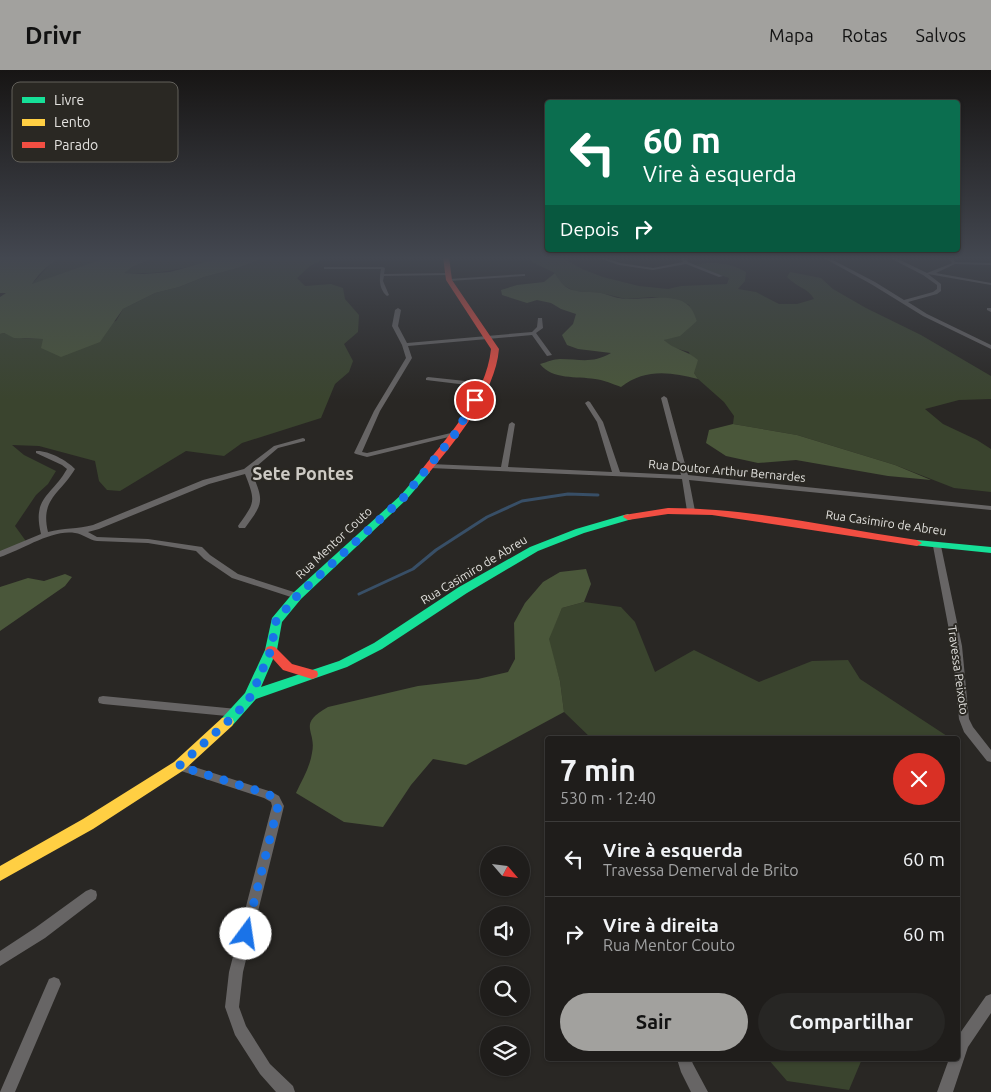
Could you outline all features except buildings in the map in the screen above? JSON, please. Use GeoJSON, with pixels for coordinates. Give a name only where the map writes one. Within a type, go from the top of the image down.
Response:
{"type":"FeatureCollection","features":[{"type":"Feature","properties":{"kind":"street","name":"Rua Mentor Couto"},"geometry":{"type":"LineString","coordinates":[[0,874],[88,824],[179,766],[237,713],[251,696],[271,650],[276,621],[297,596],[398,503],[430,466],[455,434],[494,368],[495,349],[466,305]]}},
{"type":"Feature","properties":{"kind":"street"},"geometry":{"type":"LineString","coordinates":[[908,305],[991,347]]}},
{"type":"Feature","properties":{"kind":"street"},"geometry":{"type":"LineString","coordinates":[[398,310],[395,326],[405,345],[409,358],[377,411],[358,453],[367,455],[455,434]]}},
{"type":"Feature","properties":{"kind":"street"},"geometry":{"type":"LineString","coordinates":[[405,345],[533,333],[540,328],[540,320]]}},
{"type":"Feature","properties":{"kind":"street"},"geometry":{"type":"LineString","coordinates":[[533,333],[549,355]]}},
{"type":"Feature","properties":{"kind":"street"},"geometry":{"type":"LineString","coordinates":[[428,379],[484,385]]}},
{"type":"Feature","properties":{"kind":"street"},"geometry":{"type":"LineString","coordinates":[[664,398],[685,477],[691,511]]}},
{"type":"Feature","properties":{"kind":"street"},"geometry":{"type":"LineString","coordinates":[[588,403],[600,422],[617,475]]}},
{"type":"Feature","properties":{"kind":"street"},"geometry":{"type":"LineString","coordinates":[[504,470],[512,424]]}},
{"type":"Feature","properties":{"kind":"street"},"geometry":{"type":"LineString","coordinates":[[80,531],[96,527],[206,482],[247,471],[276,447],[303,440]]}},
{"type":"Feature","properties":{"kind":"street"},"geometry":{"type":"LineString","coordinates":[[38,452],[65,463],[71,470],[51,493],[43,506],[40,517],[45,536]]}},
{"type":"Feature","properties":{"kind":"street","name":"Rua Doutor Arthur Bernardes"},"geometry":{"type":"LineString","coordinates":[[430,466],[685,477],[991,508]]}},
{"type":"Feature","properties":{"kind":"street"},"geometry":{"type":"LineString","coordinates":[[242,526],[257,506],[258,501],[247,471]]}},
{"type":"Feature","properties":{"kind":"street","name":"Rua Casimiro de Abreu"},"geometry":{"type":"LineString","coordinates":[[251,696],[343,664],[378,646],[463,590],[534,549],[580,531],[639,514],[691,511],[740,514],[937,546],[991,550]]}},
{"type":"Feature","properties":{"kind":"street"},"geometry":{"type":"LineString","coordinates":[[0,554],[45,536],[69,529],[80,531],[91,538],[97,539],[148,541],[199,549],[207,557],[235,576],[297,596]]}},
{"type":"Feature","properties":{"kind":"street","name":"Travessa Peixoto"},"geometry":{"type":"LineString","coordinates":[[937,546],[957,646],[964,719],[968,729],[991,758]]}},
{"type":"Feature","properties":{"kind":"street"},"geometry":{"type":"LineString","coordinates":[[271,650],[280,663],[288,668],[314,675]]}},
{"type":"Feature","properties":{"kind":"street"},"geometry":{"type":"LineString","coordinates":[[104,700],[237,713]]}},
{"type":"Feature","properties":{"kind":"street"},"geometry":{"type":"LineString","coordinates":[[179,766],[268,794],[275,799],[278,806],[236,972],[232,1006],[240,1030],[265,1068],[287,1092]]}},
{"type":"Feature","properties":{"kind":"street"},"geometry":{"type":"LineString","coordinates":[[0,959],[40,934],[91,894]]}},
{"type":"Feature","properties":{"kind":"street"},"geometry":{"type":"LineString","coordinates":[[7,1092],[54,984]]}},
{"type":"Feature","properties":{"kind":"street"},"geometry":{"type":"LineString","coordinates":[[960,1047],[991,1001]]}},
{"type":"Feature","properties":{"kind":"street"},"geometry":{"type":"LineString","coordinates":[[684,1061],[700,1092]]}},
{"type":"Feature","properties":{"kind":"street"},"geometry":{"type":"LineString","coordinates":[[945,1092],[956,1061]]}},
{"type":"Feature","properties":{"kind":"green space"},"geometry":{"type":"Polygon","coordinates":[[[0,305],[132,305],[123,309],[100,342],[61,357],[41,348],[43,339],[14,338],[4,333],[0,334],[0,305]]]}},
{"type":"Feature","properties":{"kind":"green space"},"geometry":{"type":"Polygon","coordinates":[[[132,305],[350,305],[359,315],[358,332],[344,344],[353,361],[349,372],[335,384],[321,418],[242,443],[224,456],[186,451],[120,491],[107,490],[99,481],[95,461],[39,446],[12,445],[24,455],[56,471],[48,484],[36,495],[15,526],[28,544],[0,554],[0,334],[4,333],[31,339],[75,333],[116,321],[123,309],[132,305]]]}},
{"type":"Feature","properties":{"kind":"green space"},"geometry":{"type":"Polygon","coordinates":[[[554,305],[688,305],[697,321],[680,336],[664,340],[698,360],[694,373],[698,379],[658,373],[639,377],[621,387],[598,380],[551,373],[540,364],[558,359],[592,360],[611,353],[578,349],[567,345],[562,335],[573,324],[576,314],[554,305]]]}},
{"type":"Feature","properties":{"kind":"green space"},"geometry":{"type":"Polygon","coordinates":[[[689,305],[860,305],[921,335],[991,376],[991,399],[959,400],[925,409],[943,424],[977,440],[991,449],[991,492],[954,488],[895,465],[797,435],[733,424],[734,416],[724,402],[698,379],[694,373],[689,352],[671,347],[664,340],[697,321],[689,305]]]}},
{"type":"Feature","properties":{"kind":"green space"},"geometry":{"type":"Polygon","coordinates":[[[733,424],[797,435],[895,465],[931,480],[888,476],[796,460],[758,463],[726,456],[706,443],[709,430],[733,424]]]}},
{"type":"Feature","properties":{"kind":"green space"},"geometry":{"type":"Polygon","coordinates":[[[586,569],[591,584],[584,602],[562,608],[549,639],[560,681],[564,712],[466,765],[433,759],[411,785],[383,827],[344,822],[296,793],[311,758],[313,745],[310,723],[318,713],[328,707],[418,686],[478,679],[508,672],[515,659],[514,623],[525,603],[543,582],[560,572],[586,569]]]}},
{"type":"Feature","properties":{"kind":"green space"},"geometry":{"type":"Polygon","coordinates":[[[65,574],[72,577],[65,586],[0,631],[0,587],[28,578],[44,581],[65,574]]]}},
{"type":"Feature","properties":{"kind":"green space"},"geometry":{"type":"Polygon","coordinates":[[[584,602],[621,607],[635,622],[655,672],[694,650],[759,682],[812,661],[848,660],[860,679],[947,736],[589,736],[564,712],[560,681],[548,639],[562,608],[584,602]]]}},
{"type":"Feature","properties":{"kind":"green space"},"geometry":{"type":"Polygon","coordinates":[[[770,1061],[861,1061],[849,1090],[787,1081],[770,1061]]]}},
{"type":"Feature","properties":{"kind":"waterway"},"geometry":{"type":"LineString","coordinates":[[359,594],[413,569],[436,550],[487,517],[522,501],[568,494],[598,495]]}},
{"type":"Feature","properties":{"kind":"traffic: fast"},"geometry":{"type":"LineString","coordinates":[[227,722],[251,696],[271,650],[276,621],[297,596],[404,497],[425,472]]}},
{"type":"Feature","properties":{"kind":"traffic: fast"},"geometry":{"type":"LineString","coordinates":[[251,696],[343,664],[378,646],[463,590],[534,549],[580,531],[628,517]]}},
{"type":"Feature","properties":{"kind":"traffic: fast"},"geometry":{"type":"LineString","coordinates":[[917,543],[991,550]]}},
{"type":"Feature","properties":{"kind":"traffic: slow"},"geometry":{"type":"LineString","coordinates":[[0,874],[88,824],[179,766],[227,722]]}},
{"type":"Feature","properties":{"kind":"traffic: jam"},"geometry":{"type":"LineString","coordinates":[[425,472],[457,430],[480,395],[494,362],[495,349],[465,305]]}},
{"type":"Feature","properties":{"kind":"traffic: jam"},"geometry":{"type":"LineString","coordinates":[[628,517],[668,511],[712,512],[917,543]]}},
{"type":"Feature","properties":{"kind":"traffic: jam"},"geometry":{"type":"LineString","coordinates":[[271,650],[288,667],[312,674]]}},
{"type":"Feature","properties":{"kind":"district","name":"Sete Pontes"},"geometry":{"type":"Point","coordinates":[303,474]}},
{"type":"Feature","properties":{"kind":"route"},"geometry":{"type":"LineString","coordinates":[[246,934],[278,806],[275,799],[268,794],[179,766],[237,713],[251,696],[271,650],[276,621],[297,596],[404,497],[455,434],[475,400]]}}]}
